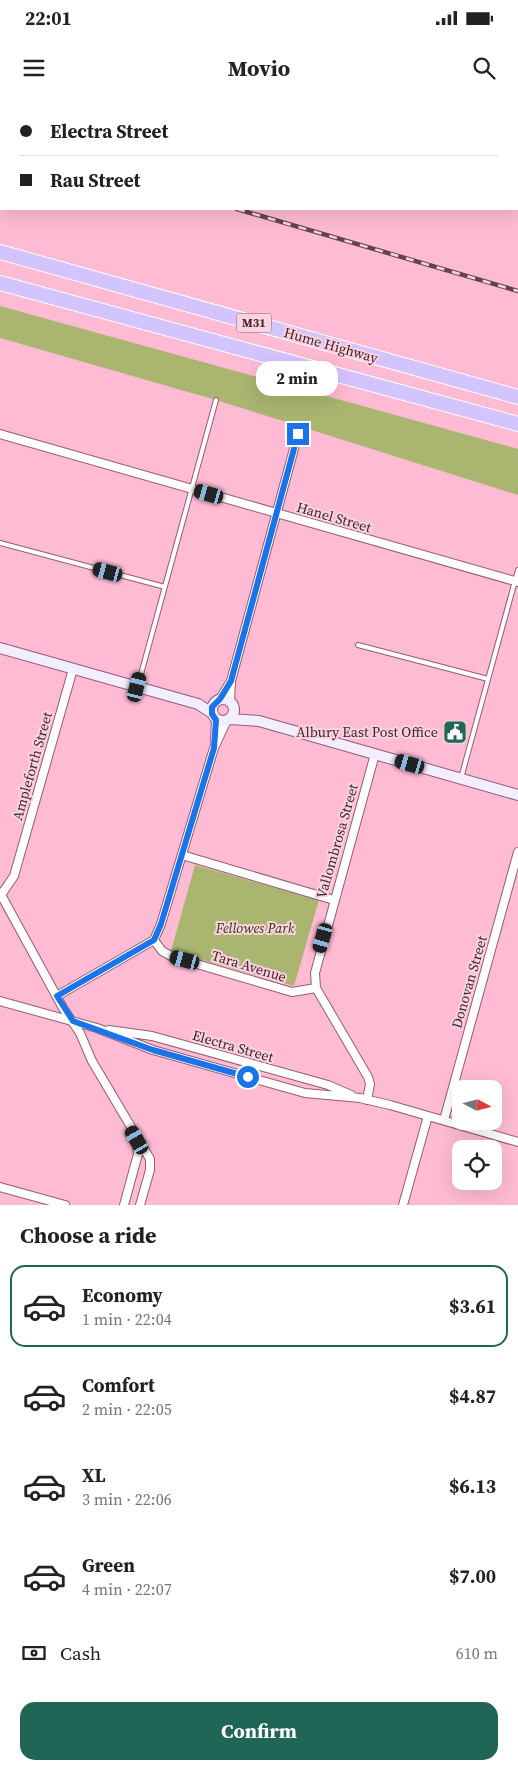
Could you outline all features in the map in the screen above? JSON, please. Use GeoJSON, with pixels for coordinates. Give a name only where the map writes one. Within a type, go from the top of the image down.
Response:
{"type":"FeatureCollection","features":[{"type":"Feature","properties":{"kind":"highway","name":"Hume Highway"},"geometry":{"type":"LineString","coordinates":[[0,252],[514,396]]}},
{"type":"Feature","properties":{"kind":"highway","name":"Hume Highway"},"geometry":{"type":"LineString","coordinates":[[0,283],[518,424]]}},
{"type":"Feature","properties":{"kind":"street","name":"Hanel Street"},"geometry":{"type":"LineString","coordinates":[[0,434],[516,582]]}},
{"type":"Feature","properties":{"kind":"street"},"geometry":{"type":"LineString","coordinates":[[57,996],[154,940],[161,924],[214,748],[298,434]]}},
{"type":"Feature","properties":{"kind":"street"},"geometry":{"type":"LineString","coordinates":[[0,648],[198,704],[221,718],[259,721],[518,795]]}},
{"type":"Feature","properties":{"kind":"street","name":"Ampleforth Street"},"geometry":{"type":"LineString","coordinates":[[1,894],[14,876],[73,669]]}},
{"type":"Feature","properties":{"kind":"street"},"geometry":{"type":"LineString","coordinates":[[221,718],[235,712],[225,702]]}},
{"type":"Feature","properties":{"kind":"street"},"geometry":{"type":"LineString","coordinates":[[198,704],[225,702],[259,721]]}},
{"type":"Feature","properties":{"kind":"street","name":"Vallombrosa Street"},"geometry":{"type":"LineString","coordinates":[[316,988],[315,973],[318,957],[375,754]]}},
{"type":"Feature","properties":{"kind":"street","name":"Donovan Street"},"geometry":{"type":"LineString","coordinates":[[444,1120],[518,852]]}},
{"type":"Feature","properties":{"kind":"street"},"geometry":{"type":"LineString","coordinates":[[182,855],[334,900]]}},
{"type":"Feature","properties":{"kind":"street"},"geometry":{"type":"LineString","coordinates":[[1,894],[151,1163],[140,1205]]}},
{"type":"Feature","properties":{"kind":"street","name":"Tara Avenue"},"geometry":{"type":"LineString","coordinates":[[154,940],[162,951],[173,957],[292,992],[316,988]]}},
{"type":"Feature","properties":{"kind":"street"},"geometry":{"type":"LineString","coordinates":[[316,988],[368,1077],[370,1084],[363,1099]]}},
{"type":"Feature","properties":{"kind":"street","name":"Electra Street"},"geometry":{"type":"LineString","coordinates":[[0,1001],[97,1028],[153,1050],[305,1093],[363,1099]]}},
{"type":"Feature","properties":{"kind":"street","name":"Electra Street"},"geometry":{"type":"LineString","coordinates":[[97,1028],[152,1036],[328,1086],[363,1099],[518,1142]]}},
{"type":"Feature","properties":{"kind":"street"},"geometry":{"type":"LineString","coordinates":[[403,1205],[428,1116]]}},
{"type":"Feature","properties":{"kind":"street"},"geometry":{"type":"LineString","coordinates":[[124,1205],[138,1154],[137,1140]]}},
{"type":"Feature","properties":{"kind":"street"},"geometry":{"type":"LineString","coordinates":[[0,1187],[66,1205]]}},
{"type":"Feature","properties":{"kind":"lane"},"geometry":{"type":"LineString","coordinates":[[137,687],[216,400]]}},
{"type":"Feature","properties":{"kind":"lane"},"geometry":{"type":"LineString","coordinates":[[0,543],[165,587]]}},
{"type":"Feature","properties":{"kind":"lane"},"geometry":{"type":"LineString","coordinates":[[461,778],[518,570]]}},
{"type":"Feature","properties":{"kind":"lane"},"geometry":{"type":"LineString","coordinates":[[358,645],[488,679]]}},
{"type":"Feature","properties":{"kind":"green space"},"geometry":{"type":"Polygon","coordinates":[[[0,306],[518,449],[518,495],[216,400],[0,338],[0,306]]]}},
{"type":"Feature","properties":{"kind":"green space","name":"Fellowes Park"},"geometry":{"type":"Polygon","coordinates":[[[195,865],[319,900],[294,986],[171,951],[195,865]]]}},
{"type":"Feature","properties":{"kind":"railway"},"geometry":{"type":"LineString","coordinates":[[240,210],[518,291]]}},
{"type":"Feature","properties":{"kind":"place","name":"Albury East Post Office"},"geometry":{"type":"Point","coordinates":[455,732]}},
{"type":"Feature","properties":{"kind":"route"},"geometry":{"type":"LineString","coordinates":[[248,1077],[137,1045],[97,1028],[73,1021],[57,996],[154,940],[161,924],[214,748],[216,720],[212,714],[212,707],[220,699],[231,681],[298,434]]}}]}
